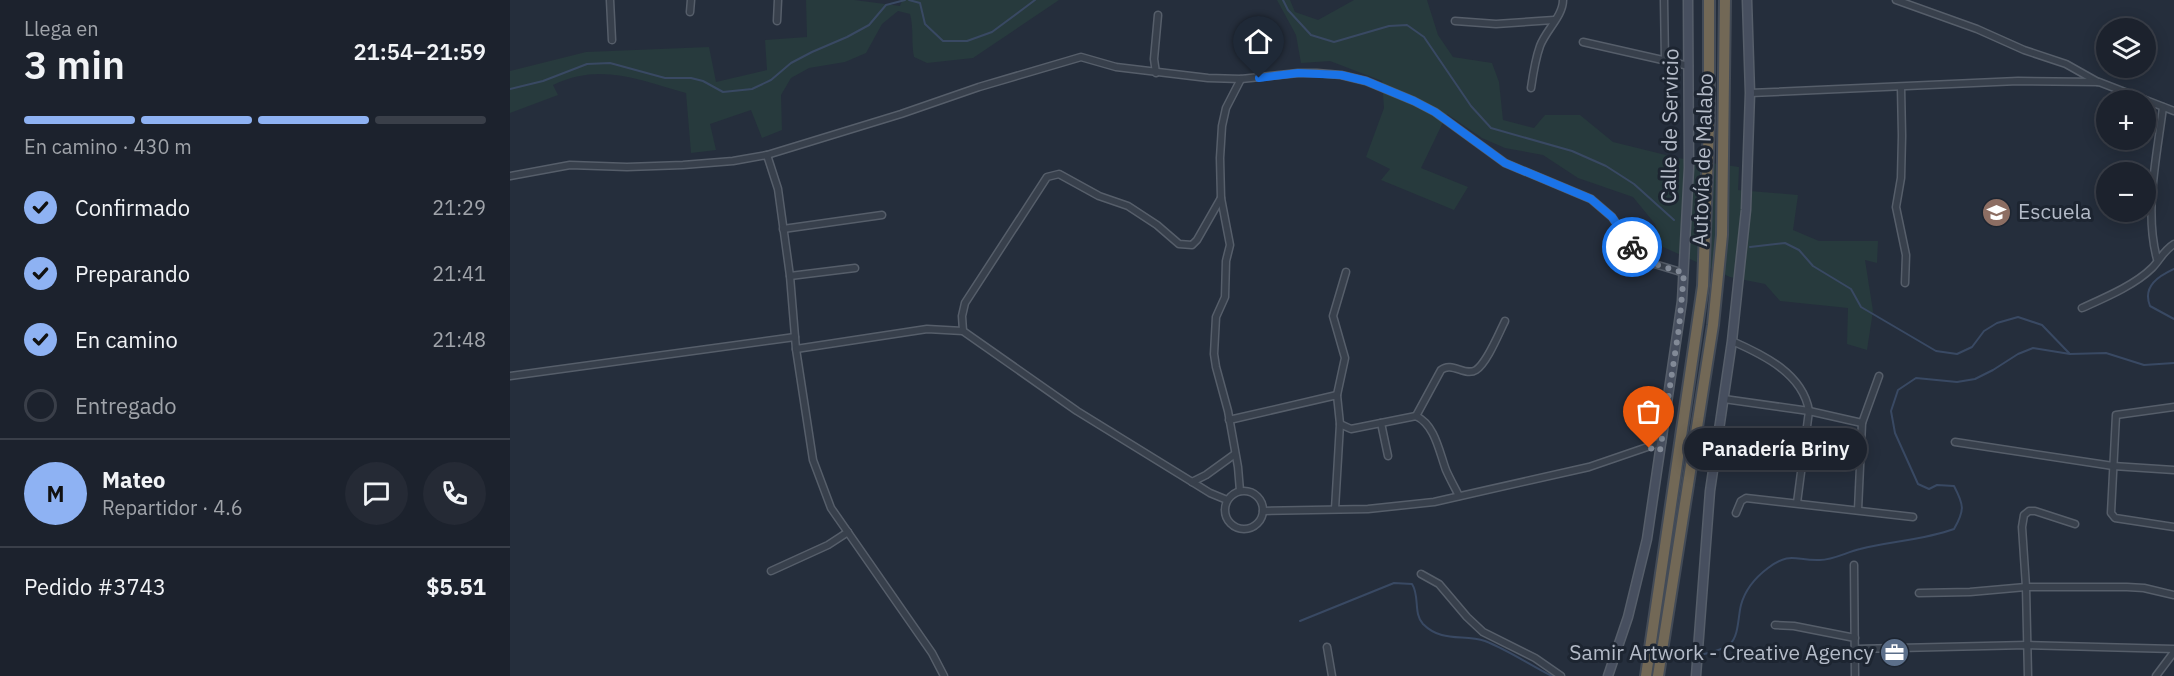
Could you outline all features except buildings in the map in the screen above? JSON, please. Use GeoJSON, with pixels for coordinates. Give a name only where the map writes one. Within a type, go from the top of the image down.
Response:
{"type":"FeatureCollection","features":[{"type":"Feature","properties":{"kind":"highway","name":"Autovía de Malabo"},"geometry":{"type":"LineString","coordinates":[[1646,676],[1704,286],[1710,0]]}},
{"type":"Feature","properties":{"kind":"highway","name":"Autovía de Malabo"},"geometry":{"type":"LineString","coordinates":[[1658,676],[1713,325],[1722,235],[1725,0]]}},
{"type":"Feature","properties":{"kind":"street"},"geometry":{"type":"LineString","coordinates":[[610,0],[612,40]]}},
{"type":"Feature","properties":{"kind":"street"},"geometry":{"type":"LineString","coordinates":[[690,12],[691,0]]}},
{"type":"Feature","properties":{"kind":"street"},"geometry":{"type":"LineString","coordinates":[[777,21],[778,0]]}},
{"type":"Feature","properties":{"kind":"street"},"geometry":{"type":"LineString","coordinates":[[1531,88],[1540,45],[1560,13],[1563,0]]}},
{"type":"Feature","properties":{"kind":"street"},"geometry":{"type":"LineString","coordinates":[[1664,0],[1665,61]]}},
{"type":"Feature","properties":{"kind":"street","name":"Calle de Servicio"},"geometry":{"type":"LineString","coordinates":[[1608,676],[1638,579],[1679,328],[1689,168],[1688,0]]}},
{"type":"Feature","properties":{"kind":"street"},"geometry":{"type":"LineString","coordinates":[[1696,676],[1710,491],[1732,341],[1746,210],[1750,93],[1748,0]]}},
{"type":"Feature","properties":{"kind":"street"},"geometry":{"type":"LineString","coordinates":[[1896,0],[2066,64],[2099,82],[2174,111]]}},
{"type":"Feature","properties":{"kind":"street"},"geometry":{"type":"LineString","coordinates":[[1156,73],[1154,59],[1158,15]]}},
{"type":"Feature","properties":{"kind":"street"},"geometry":{"type":"LineString","coordinates":[[1455,21],[1496,24],[1554,20]]}},
{"type":"Feature","properties":{"kind":"street"},"geometry":{"type":"LineString","coordinates":[[1583,42],[1689,66]]}},
{"type":"Feature","properties":{"kind":"street"},"geometry":{"type":"LineString","coordinates":[[510,176],[570,165],[627,167],[683,165],[733,161],[767,155],[1081,57],[1116,67],[1208,78],[1241,79],[1298,73],[1341,75],[1366,81],[1414,101],[1435,112],[1505,163],[1591,199],[1612,217],[1632,247],[1648,262],[1684,273]]}},
{"type":"Feature","properties":{"kind":"street"},"geometry":{"type":"LineString","coordinates":[[1240,491],[1229,420],[1214,354],[1216,317],[1225,297],[1230,245],[1221,198],[1222,126],[1226,108],[1241,79]]}},
{"type":"Feature","properties":{"kind":"street"},"geometry":{"type":"LineString","coordinates":[[1750,93],[2018,81],[2099,82]]}},
{"type":"Feature","properties":{"kind":"street"},"geometry":{"type":"LineString","coordinates":[[1901,87],[1902,136],[1896,207],[1906,255],[1905,283]]}},
{"type":"Feature","properties":{"kind":"street"},"geometry":{"type":"LineString","coordinates":[[2157,259],[2153,244],[2152,200],[2163,107]]}},
{"type":"Feature","properties":{"kind":"street"},"geometry":{"type":"LineString","coordinates":[[767,155],[778,189],[790,276],[796,349],[813,460],[831,508],[932,653],[944,676]]}},
{"type":"Feature","properties":{"kind":"street"},"geometry":{"type":"LineString","coordinates":[[963,331],[962,316],[965,303],[1047,177],[1059,174],[1099,196],[1128,206],[1157,225],[1179,244],[1185,246],[1192,245],[1197,240],[1221,198]]}},
{"type":"Feature","properties":{"kind":"street"},"geometry":{"type":"LineString","coordinates":[[783,229],[882,215]]}},
{"type":"Feature","properties":{"kind":"street"},"geometry":{"type":"LineString","coordinates":[[2082,308],[2140,277],[2153,267],[2157,259],[2174,244]]}},
{"type":"Feature","properties":{"kind":"street"},"geometry":{"type":"LineString","coordinates":[[790,276],[855,268]]}},
{"type":"Feature","properties":{"kind":"street"},"geometry":{"type":"LineString","coordinates":[[1335,509],[1340,424],[1337,395],[1345,358],[1333,316],[1346,272]]}},
{"type":"Feature","properties":{"kind":"street"},"geometry":{"type":"LineString","coordinates":[[1416,416],[1441,370],[1448,366],[1469,372],[1477,370],[1505,321]]}},
{"type":"Feature","properties":{"kind":"street"},"geometry":{"type":"LineString","coordinates":[[796,349],[927,329],[963,331],[1077,411],[1210,493],[1227,500]]}},
{"type":"Feature","properties":{"kind":"street"},"geometry":{"type":"LineString","coordinates":[[510,376],[795,337]]}},
{"type":"Feature","properties":{"kind":"street"},"geometry":{"type":"LineString","coordinates":[[1732,341],[1756,351],[1792,378],[1806,398],[1809,411],[1797,503]]}},
{"type":"Feature","properties":{"kind":"street"},"geometry":{"type":"LineString","coordinates":[[1858,510],[1862,423],[1879,376]]}},
{"type":"Feature","properties":{"kind":"street"},"geometry":{"type":"LineString","coordinates":[[1229,420],[1337,395]]}},
{"type":"Feature","properties":{"kind":"street"},"geometry":{"type":"LineString","coordinates":[[1724,399],[1809,411],[1862,423]]}},
{"type":"Feature","properties":{"kind":"street"},"geometry":{"type":"LineString","coordinates":[[2174,407],[2116,415],[2112,516],[2174,527]]}},
{"type":"Feature","properties":{"kind":"street"},"geometry":{"type":"LineString","coordinates":[[1340,424],[1351,429],[1416,416],[1423,419],[1438,444],[1446,469],[1459,496]]}},
{"type":"Feature","properties":{"kind":"street"},"geometry":{"type":"LineString","coordinates":[[1381,423],[1388,456]]}},
{"type":"Feature","properties":{"kind":"street"},"geometry":{"type":"LineString","coordinates":[[1955,442],[2114,466],[2174,470]]}},
{"type":"Feature","properties":{"kind":"street"},"geometry":{"type":"LineString","coordinates":[[1263,511],[1368,509],[1421,504],[1589,467],[1649,448],[1661,447]]}},
{"type":"Feature","properties":{"kind":"street"},"geometry":{"type":"LineString","coordinates":[[1192,482],[1235,454]]}},
{"type":"Feature","properties":{"kind":"street"},"geometry":{"type":"LineString","coordinates":[[1240,491],[1256,495],[1263,511],[1256,525],[1246,530],[1240,530],[1229,524],[1224,512],[1227,500],[1240,491]]}},
{"type":"Feature","properties":{"kind":"street"},"geometry":{"type":"LineString","coordinates":[[1736,513],[1741,501],[1746,498],[1913,516]]}},
{"type":"Feature","properties":{"kind":"street"},"geometry":{"type":"LineString","coordinates":[[2028,676],[2022,527],[2024,515],[2029,511],[2035,511],[2075,524]]}},
{"type":"Feature","properties":{"kind":"street"},"geometry":{"type":"LineString","coordinates":[[771,571],[828,545],[848,532]]}},
{"type":"Feature","properties":{"kind":"street"},"geometry":{"type":"LineString","coordinates":[[1854,565],[1855,676]]}},
{"type":"Feature","properties":{"kind":"street"},"geometry":{"type":"LineString","coordinates":[[1421,574],[1439,585],[1483,632],[1535,658],[1561,676]]}},
{"type":"Feature","properties":{"kind":"street"},"geometry":{"type":"LineString","coordinates":[[1919,593],[1970,592],[2026,586],[2127,587],[2160,591],[2174,596]]}},
{"type":"Feature","properties":{"kind":"street"},"geometry":{"type":"LineString","coordinates":[[1775,625],[1794,626],[1855,638]]}},
{"type":"Feature","properties":{"kind":"street"},"geometry":{"type":"LineString","coordinates":[[1856,648],[2027,645],[2174,651]]}},
{"type":"Feature","properties":{"kind":"street"},"geometry":{"type":"LineString","coordinates":[[1328,646],[1332,676]]}},
{"type":"Feature","properties":{"kind":"street"},"geometry":{"type":"LineString","coordinates":[[2156,676],[2174,651]]}},
{"type":"Feature","properties":{"kind":"shaded area"},"geometry":{"type":"Polygon","coordinates":[[[806,0],[854,0],[900,6],[902,0],[1059,0],[973,58],[927,63],[914,57],[910,14],[898,11],[882,24],[866,53],[845,62],[809,68],[791,78],[781,95],[782,130],[762,138],[751,110],[710,124],[716,150],[691,153],[686,93],[636,79],[603,74],[570,78],[553,85],[558,95],[510,113],[510,71],[586,52],[709,47],[716,82],[767,70],[765,40],[807,37],[806,0]]]}},
{"type":"Feature","properties":{"kind":"shaded area"},"geometry":{"type":"Polygon","coordinates":[[[1277,0],[1290,0],[1295,12],[1318,20],[1354,0],[1427,0],[1438,35],[1453,57],[1492,63],[1499,82],[1503,120],[1534,128],[1545,115],[1580,115],[1613,142],[1678,158],[1739,167],[1738,190],[1798,195],[1793,230],[1819,241],[1878,241],[1877,263],[1865,260],[1873,311],[1867,350],[1847,344],[1848,308],[1780,301],[1765,284],[1730,277],[1663,247],[1655,224],[1633,197],[1578,178],[1543,155],[1505,148],[1482,138],[1447,114],[1421,168],[1468,187],[1454,210],[1381,180],[1390,169],[1366,157],[1384,108],[1382,81],[1330,61],[1301,63],[1296,35],[1277,0]]]}},
{"type":"Feature","properties":{"kind":"waterway"},"geometry":{"type":"LineString","coordinates":[[510,89],[543,81],[587,64],[610,63],[665,78],[691,78],[703,81],[723,92],[752,89],[771,80],[791,63],[869,25],[886,5],[905,0]]}},
{"type":"Feature","properties":{"kind":"waterway"},"geometry":{"type":"LineString","coordinates":[[909,0],[920,3],[925,24],[943,41],[967,41],[992,32],[1035,0]]}},
{"type":"Feature","properties":{"kind":"waterway"},"geometry":{"type":"LineString","coordinates":[[1283,0],[1288,10],[1311,35],[1334,42],[1389,26],[1407,25],[1424,37],[1471,106],[1491,128],[1572,151],[1606,166],[1634,184],[1674,220]]}},
{"type":"Feature","properties":{"kind":"waterway"},"geometry":{"type":"LineString","coordinates":[[1750,247],[1785,243],[1799,250],[1813,266],[1851,289],[1861,307],[1936,351],[1957,354],[1972,347],[1984,331],[1997,323],[2018,317],[2042,325],[2069,353]]}},
{"type":"Feature","properties":{"kind":"waterway"},"geometry":{"type":"LineString","coordinates":[[2174,269],[2153,283],[2148,293],[2150,306],[2174,319]]}},
{"type":"Feature","properties":{"kind":"waterway"},"geometry":{"type":"LineString","coordinates":[[1704,654],[1730,644],[1737,631],[1745,594],[1759,575],[1776,563],[1788,558],[1825,560],[1860,549],[1931,536],[1954,529],[1962,508],[1954,486],[1937,485],[1929,489],[1918,484],[1895,433],[1891,411],[1898,390],[1916,378],[1957,382],[1975,379],[2033,348],[2070,354],[2106,353],[2144,365],[2174,363]]}},
{"type":"Feature","properties":{"kind":"waterway"},"geometry":{"type":"LineString","coordinates":[[1300,621],[1394,583],[1412,584],[1420,620],[1430,630],[1445,636],[1485,641],[1552,676]]}},
{"type":"Feature","properties":{"kind":"way so far"},"geometry":{"type":"LineString","coordinates":[[1632,247],[1638,255],[1660,268],[1684,273],[1679,328],[1660,451],[1649,448]]}},
{"type":"Feature","properties":{"kind":"place","name":"Escuela"},"geometry":{"type":"Point","coordinates":[1997,212]}},
{"type":"Feature","properties":{"kind":"place","name":"Panadería Briny"},"geometry":{"type":"Point","coordinates":[1649,448]}},
{"type":"Feature","properties":{"kind":"place","name":"Samir Artwork - Creative Agency"},"geometry":{"type":"Point","coordinates":[1895,653]}},
{"type":"Feature","properties":{"kind":"route"},"geometry":{"type":"LineString","coordinates":[[1259,78],[1298,73],[1341,75],[1366,81],[1414,101],[1435,112],[1505,163],[1591,199],[1612,217],[1632,247]]}}]}
